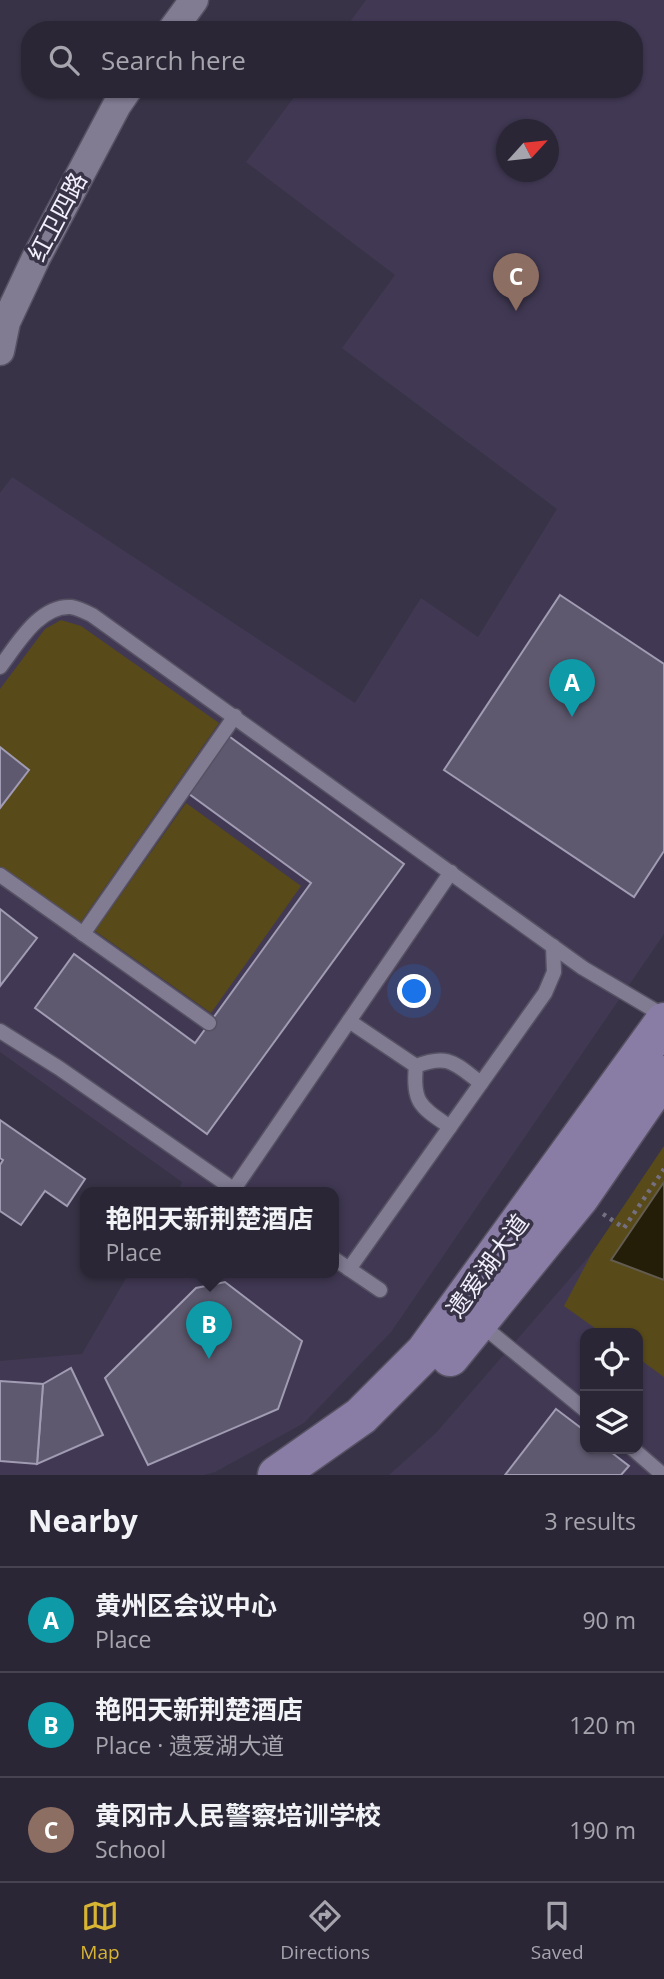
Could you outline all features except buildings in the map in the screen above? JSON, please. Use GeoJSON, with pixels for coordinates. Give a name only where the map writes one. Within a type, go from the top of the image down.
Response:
{"type":"FeatureCollection","features":[{"type":"Feature","properties":{"kind":"main road","name":"遗爱湖大道"},"geometry":{"type":"LineString","coordinates":[[323,1475],[378,1431],[435,1376],[468,1314],[664,1023]]}},
{"type":"Feature","properties":{"kind":"main road","name":"遗爱湖大道"},"geometry":{"type":"LineString","coordinates":[[280,1474],[361,1416],[425,1352],[468,1314],[580,1197],[664,1075]]}},
{"type":"Feature","properties":{"kind":"street"},"geometry":{"type":"LineString","coordinates":[[179,21],[194,0]]}},
{"type":"Feature","properties":{"kind":"street","name":"红卫四路"},"geometry":{"type":"LineString","coordinates":[[0,351],[6,322],[36,258],[122,98]]}},
{"type":"Feature","properties":{"kind":"lane"},"geometry":{"type":"LineString","coordinates":[[0,667],[29,628],[54,609],[72,607],[92,615],[583,968],[664,1016]]}},
{"type":"Feature","properties":{"kind":"lane"},"geometry":{"type":"LineString","coordinates":[[83,934],[235,716]]}},
{"type":"Feature","properties":{"kind":"lane"},"geometry":{"type":"LineString","coordinates":[[239,1187],[451,872]]}},
{"type":"Feature","properties":{"kind":"lane"},"geometry":{"type":"LineString","coordinates":[[0,875],[209,1023]]}},
{"type":"Feature","properties":{"kind":"lane"},"geometry":{"type":"LineString","coordinates":[[349,1269],[545,993],[554,972],[553,946]]}},
{"type":"Feature","properties":{"kind":"lane"},"geometry":{"type":"LineString","coordinates":[[349,1021],[416,1066]]}},
{"type":"Feature","properties":{"kind":"lane"},"geometry":{"type":"LineString","coordinates":[[0,1031],[59,1068],[230,1187]]}},
{"type":"Feature","properties":{"kind":"lane"},"geometry":{"type":"LineString","coordinates":[[416,1066],[435,1059],[455,1063],[481,1083]]}},
{"type":"Feature","properties":{"kind":"lane"},"geometry":{"type":"LineString","coordinates":[[416,1066],[414,1088],[424,1109],[450,1127]]}},
{"type":"Feature","properties":{"kind":"lane"},"geometry":{"type":"LineString","coordinates":[[339,1262],[380,1290]]}},
{"type":"Feature","properties":{"kind":"lane"},"geometry":{"type":"LineString","coordinates":[[468,1314],[580,1406]]}},
{"type":"Feature","properties":{"kind":"lane"},"geometry":{"type":"LineString","coordinates":[[639,1454],[663,1475]]}},
{"type":"Feature","properties":{"kind":"path"},"geometry":{"type":"LineString","coordinates":[[580,1197],[624,1228],[664,1170]]}},
{"type":"Feature","properties":{"kind":"shaded area"},"geometry":{"type":"Polygon","coordinates":[[[366,0],[664,0],[664,934],[391,1332],[304,1423],[215,1472],[204,1475],[0,1475],[0,1361],[82,1354],[126,1278],[339,1278],[339,1187],[180,1187],[182,1182],[0,1052],[0,493],[12,477],[355,703],[421,598],[478,637],[557,509],[342,348],[395,275],[246,162],[293,98],[643,98],[643,21],[351,21],[366,0]]]}},
{"type":"Feature","properties":{"kind":"shaded area"},"geometry":{"type":"Polygon","coordinates":[[[61,620],[81,626],[219,723],[80,923],[0,867],[0,689],[45,629],[61,620]]]}},
{"type":"Feature","properties":{"kind":"shaded area"},"geometry":{"type":"Polygon","coordinates":[[[186,803],[301,886],[211,1013],[95,931],[186,803]]]}},
{"type":"Feature","properties":{"kind":"shaded area"},"geometry":{"type":"Polygon","coordinates":[[[664,1146],[664,1377],[643,1362],[643,1328],[595,1328],[564,1306],[592,1253],[664,1146]]]}},
{"type":"Feature","properties":{"kind":"shaded area"},"geometry":{"type":"Polygon","coordinates":[[[664,1182],[664,1280],[611,1260],[664,1182]]]}},
{"type":"Feature","properties":{"kind":"shaded area"},"geometry":{"type":"Polygon","coordinates":[[[592,1253],[664,1280],[664,1475],[389,1475],[436,1433],[592,1253]]]}},
{"type":"Feature","properties":{"kind":"place","name":"黄冈市人民警察培训学校"},"geometry":{"type":"Point","coordinates":[516,311]}},
{"type":"Feature","properties":{"kind":"place","name":"黄州区会议中心"},"geometry":{"type":"Point","coordinates":[572,717]}},
{"type":"Feature","properties":{"kind":"place","name":"艳阳天新荆楚酒店"},"geometry":{"type":"Point","coordinates":[209,1359]}}]}
